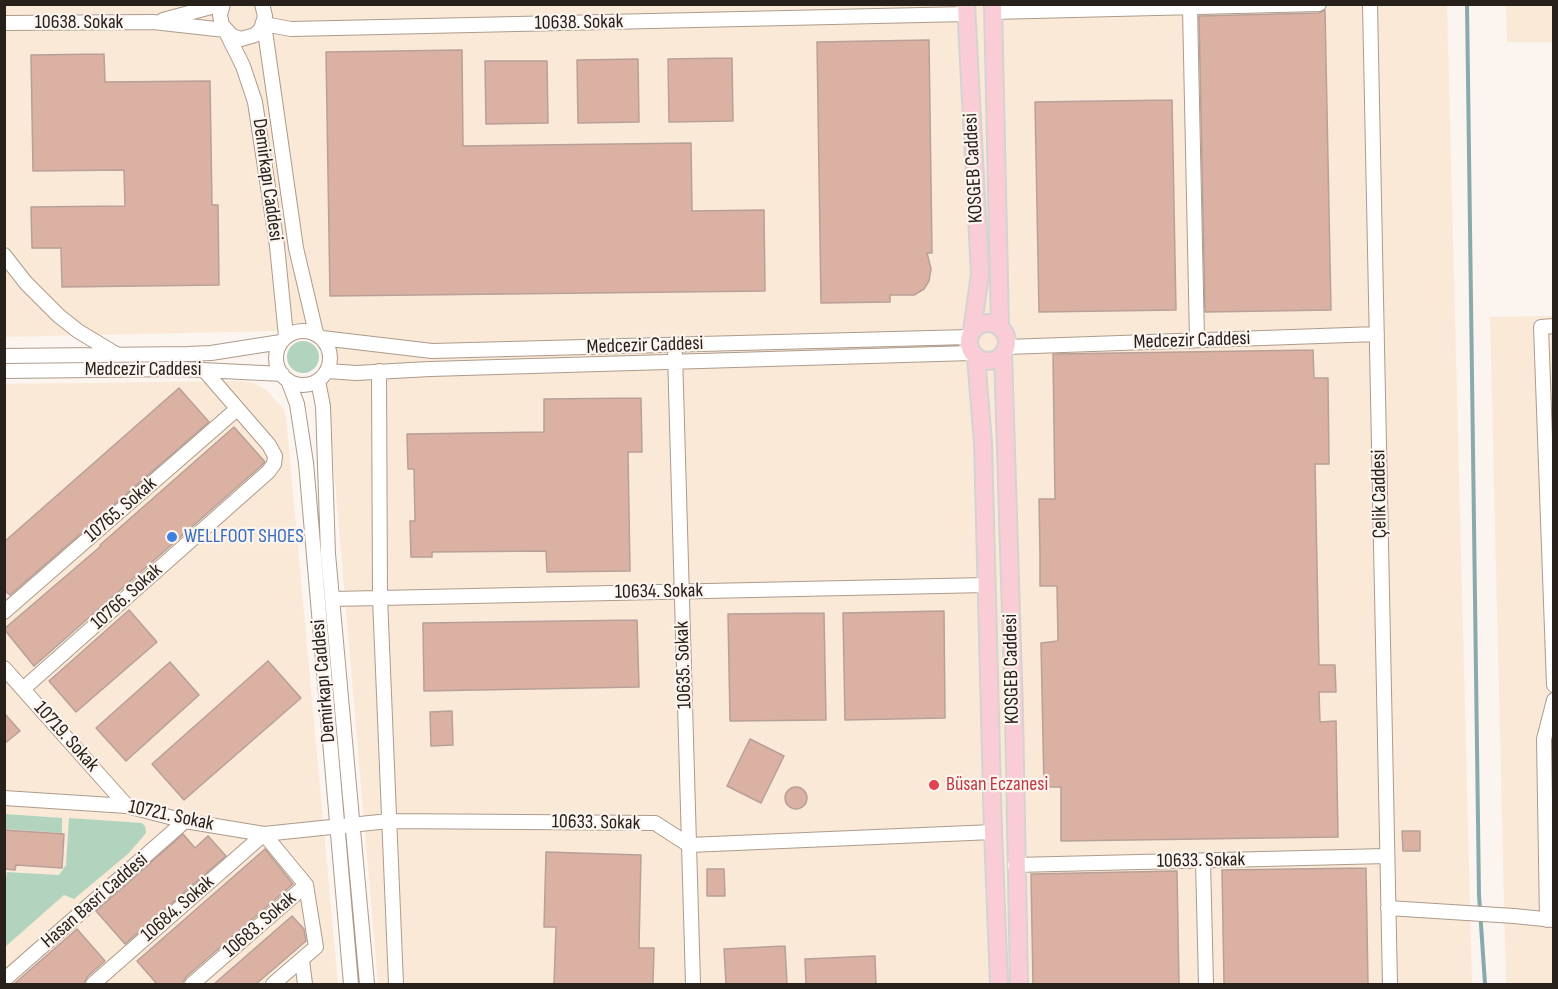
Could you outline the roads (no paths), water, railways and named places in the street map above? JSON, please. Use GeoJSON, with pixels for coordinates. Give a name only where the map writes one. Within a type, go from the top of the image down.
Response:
{"type":"FeatureCollection","features":[{"type":"Feature","properties":{"kind":"main road","name":"KOSGEB Caddesi"},"geometry":{"type":"LineString","coordinates":[[993,8],[1000,328]]}},
{"type":"Feature","properties":{"kind":"main road","name":"KOSGEB Caddesi"},"geometry":{"type":"LineString","coordinates":[[967,9],[980,274],[972,345],[983,443],[999,984]]}},
{"type":"Feature","properties":{"kind":"main road"},"geometry":{"type":"LineString","coordinates":[[989,323],[1000,328],[1006,336],[1005,350],[994,361],[981,360],[972,345],[977,326],[989,323]]}},
{"type":"Feature","properties":{"kind":"main road","name":"KOSGEB Caddesi"},"geometry":{"type":"LineString","coordinates":[[1005,350],[1019,984]]}},
{"type":"Feature","properties":{"kind":"street","name":"10638. Sokak"},"geometry":{"type":"LineString","coordinates":[[153,22],[223,4]]}},
{"type":"Feature","properties":{"kind":"street"},"geometry":{"type":"LineString","coordinates":[[223,4],[220,20],[225,30]]}},
{"type":"Feature","properties":{"kind":"street"},"geometry":{"type":"LineString","coordinates":[[993,8],[1190,8],[1319,4]]}},
{"type":"Feature","properties":{"kind":"street","name":"Çelik Caddesi"},"geometry":{"type":"LineString","coordinates":[[1370,4],[1390,984]]}},
{"type":"Feature","properties":{"kind":"street","name":"Demirkapı Caddesi"},"geometry":{"type":"LineString","coordinates":[[263,5],[296,248],[319,335]]}},
{"type":"Feature","properties":{"kind":"street"},"geometry":{"type":"LineString","coordinates":[[1190,8],[1197,340]]}},
{"type":"Feature","properties":{"kind":"street","name":"10638. Sokak"},"geometry":{"type":"LineString","coordinates":[[4,23],[153,22],[225,30],[232,36],[246,39],[259,32],[264,24],[303,29],[967,9]]}},
{"type":"Feature","properties":{"kind":"street","name":"Demirkapı Caddesi"},"geometry":{"type":"LineString","coordinates":[[225,30],[243,66],[255,102],[277,246],[283,339]]}},
{"type":"Feature","properties":{"kind":"street"},"geometry":{"type":"LineString","coordinates":[[4,255],[26,283],[59,316],[96,343],[118,355]]}},
{"type":"Feature","properties":{"kind":"street"},"geometry":{"type":"LineString","coordinates":[[1554,326],[1540,327],[1554,685]]}},
{"type":"Feature","properties":{"kind":"street"},"geometry":{"type":"LineString","coordinates":[[300,330],[319,335],[330,350],[328,370],[318,381],[303,385],[285,377],[276,358],[283,339],[300,330]]}},
{"type":"Feature","properties":{"kind":"street","name":"Medcezir Caddesi"},"geometry":{"type":"LineString","coordinates":[[1005,350],[1377,334]]}},
{"type":"Feature","properties":{"kind":"street","name":"Medcezir Caddesi"},"geometry":{"type":"LineString","coordinates":[[319,335],[408,350],[432,351],[675,345],[972,345]]}},
{"type":"Feature","properties":{"kind":"street","name":"Medcezir Caddesi"},"geometry":{"type":"LineString","coordinates":[[4,356],[211,353],[283,339]]}},
{"type":"Feature","properties":{"kind":"street","name":"10635. Sokak"},"geometry":{"type":"LineString","coordinates":[[675,345],[693,984]]}},
{"type":"Feature","properties":{"kind":"street","name":"Medcezir Caddesi"},"geometry":{"type":"LineString","coordinates":[[328,370],[356,373],[675,363],[972,345]]}},
{"type":"Feature","properties":{"kind":"street","name":"Medcezir Caddesi"},"geometry":{"type":"LineString","coordinates":[[4,371],[204,370],[285,377]]}},
{"type":"Feature","properties":{"kind":"street","name":"10766. Sokak"},"geometry":{"type":"LineString","coordinates":[[23,689],[268,472],[274,464],[275,456],[269,445],[204,370]]}},
{"type":"Feature","properties":{"kind":"street"},"geometry":{"type":"LineString","coordinates":[[379,371],[380,598],[396,984]]}},
{"type":"Feature","properties":{"kind":"street","name":"Demirkapı Caddesi"},"geometry":{"type":"LineString","coordinates":[[285,377],[297,405],[306,463],[351,984]]}},
{"type":"Feature","properties":{"kind":"street","name":"Demirkapı Caddesi"},"geometry":{"type":"LineString","coordinates":[[318,381],[323,406],[328,554],[367,984]]}},
{"type":"Feature","properties":{"kind":"street","name":"10765. Sokak"},"geometry":{"type":"LineString","coordinates":[[4,612],[237,409]]}},
{"type":"Feature","properties":{"kind":"street","name":"10634. Sokak"},"geometry":{"type":"LineString","coordinates":[[332,599],[987,585]]}},
{"type":"Feature","properties":{"kind":"street","name":"10719. Sokak"},"geometry":{"type":"LineString","coordinates":[[4,668],[127,806]]}},
{"type":"Feature","properties":{"kind":"street"},"geometry":{"type":"LineString","coordinates":[[1388,908],[1514,915],[1550,920],[1544,739],[1554,700]]}},
{"type":"Feature","properties":{"kind":"street","name":"10721. Sokak"},"geometry":{"type":"LineString","coordinates":[[4,798],[127,806],[185,822],[264,834],[336,828]]}},
{"type":"Feature","properties":{"kind":"street","name":"10633. Sokak"},"geometry":{"type":"LineString","coordinates":[[336,828],[389,820],[656,823],[689,845]]}},
{"type":"Feature","properties":{"kind":"street","name":"Hasan Basri Caddesi"},"geometry":{"type":"LineString","coordinates":[[4,980],[185,822]]}},
{"type":"Feature","properties":{"kind":"street"},"geometry":{"type":"LineString","coordinates":[[689,845],[993,832]]}},
{"type":"Feature","properties":{"kind":"street","name":"10683. Sokak"},"geometry":{"type":"LineString","coordinates":[[192,984],[306,885],[264,834]]}},
{"type":"Feature","properties":{"kind":"street","name":"10684. Sokak"},"geometry":{"type":"LineString","coordinates":[[93,984],[264,834]]}},
{"type":"Feature","properties":{"kind":"street","name":"10633. Sokak"},"geometry":{"type":"LineString","coordinates":[[1015,865],[1387,856]]}},
{"type":"Feature","properties":{"kind":"street"},"geometry":{"type":"LineString","coordinates":[[1203,861],[1206,984]]}},
{"type":"Feature","properties":{"kind":"street"},"geometry":{"type":"LineString","coordinates":[[273,984],[316,947],[306,885]]}},
{"type":"Feature","properties":{"kind":"street"},"geometry":{"type":"LineString","coordinates":[[302,960],[305,984]]}},
{"type":"Feature","properties":{"kind":"waterway"},"geometry":{"type":"LineString","coordinates":[[1467,4],[1479,895],[1485,984]]}},
{"type":"Feature","properties":{"kind":"place","name":"WELLFOOT SHOES"},"geometry":{"type":"Point","coordinates":[172,537]}},
{"type":"Feature","properties":{"kind":"place","name":"Büsan Eczanesi"},"geometry":{"type":"Point","coordinates":[934,785]}}]}
